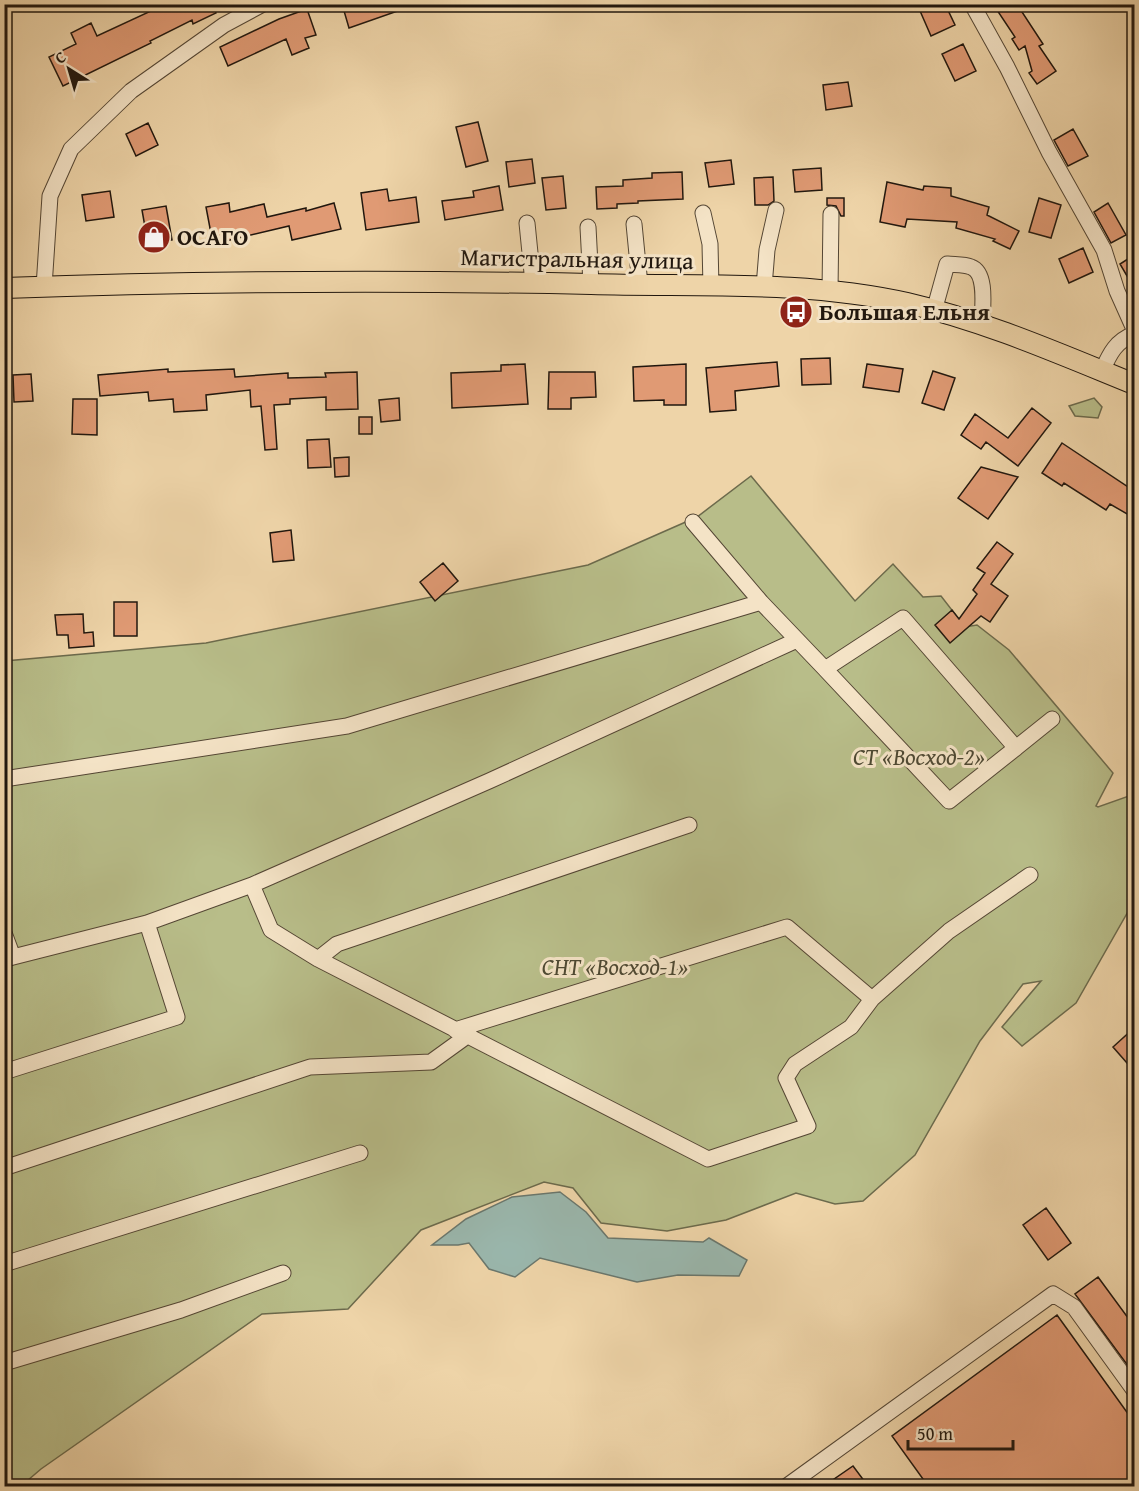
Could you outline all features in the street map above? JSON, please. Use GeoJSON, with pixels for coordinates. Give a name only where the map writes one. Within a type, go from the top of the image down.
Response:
{"type":"FeatureCollection","features":[{"type":"Feature","properties":{"kind":"main road","name":"Магистральная улица"},"geometry":{"type":"LineString","coordinates":[[4,288],[303,281],[711,286],[830,292],[905,303],[981,325],[1134,384]]}},
{"type":"Feature","properties":{"kind":"street"},"geometry":{"type":"LineString","coordinates":[[44,287],[50,196],[71,149],[131,91],[224,25],[263,4]]}},
{"type":"Feature","properties":{"kind":"street"},"geometry":{"type":"LineString","coordinates":[[972,4],[1007,67],[1049,152],[1104,250],[1117,291],[1134,329]]}},
{"type":"Feature","properties":{"kind":"street"},"geometry":{"type":"LineString","coordinates":[[764,288],[766,250],[776,210]]}},
{"type":"Feature","properties":{"kind":"street"},"geometry":{"type":"LineString","coordinates":[[704,213],[710,244],[711,286]]}},
{"type":"Feature","properties":{"kind":"street"},"geometry":{"type":"LineString","coordinates":[[830,292],[831,214]]}},
{"type":"Feature","properties":{"kind":"street"},"geometry":{"type":"LineString","coordinates":[[527,223],[533,283]]}},
{"type":"Feature","properties":{"kind":"street"},"geometry":{"type":"LineString","coordinates":[[634,224],[639,285]]}},
{"type":"Feature","properties":{"kind":"street"},"geometry":{"type":"LineString","coordinates":[[588,227],[591,284]]}},
{"type":"Feature","properties":{"kind":"street"},"geometry":{"type":"LineString","coordinates":[[934,311],[947,264],[972,267],[979,272],[983,283],[981,325]]}},
{"type":"Feature","properties":{"kind":"street"},"geometry":{"type":"LineString","coordinates":[[1102,371],[1110,351],[1123,339],[1134,334]]}},
{"type":"Feature","properties":{"kind":"street"},"geometry":{"type":"LineString","coordinates":[[693,522],[761,602],[949,801],[1052,719]]}},
{"type":"Feature","properties":{"kind":"street"},"geometry":{"type":"LineString","coordinates":[[4,779],[347,726],[761,602]]}},
{"type":"Feature","properties":{"kind":"street"},"geometry":{"type":"LineString","coordinates":[[825,669],[903,618],[1016,748]]}},
{"type":"Feature","properties":{"kind":"street"},"geometry":{"type":"LineString","coordinates":[[4,933],[9,958],[147,923],[252,885],[489,781],[797,640]]}},
{"type":"Feature","properties":{"kind":"street"},"geometry":{"type":"LineString","coordinates":[[318,959],[337,944],[689,825]]}},
{"type":"Feature","properties":{"kind":"street"},"geometry":{"type":"LineString","coordinates":[[252,885],[271,930],[318,959],[708,1159],[808,1126],[786,1078],[795,1064],[851,1028],[872,999],[949,931],[1029,875]]}},
{"type":"Feature","properties":{"kind":"street"},"geometry":{"type":"LineString","coordinates":[[4,1072],[177,1017],[147,923]]}},
{"type":"Feature","properties":{"kind":"street"},"geometry":{"type":"LineString","coordinates":[[4,1168],[310,1067],[431,1062],[461,1033],[787,927],[872,999]]}},
{"type":"Feature","properties":{"kind":"street"},"geometry":{"type":"LineString","coordinates":[[4,1264],[360,1153]]}},
{"type":"Feature","properties":{"kind":"street"},"geometry":{"type":"LineString","coordinates":[[4,1363],[181,1310],[283,1273]]}},
{"type":"Feature","properties":{"kind":"street"},"geometry":{"type":"LineString","coordinates":[[787,1486],[1053,1294],[1074,1307],[1134,1390]]}},
{"type":"Feature","properties":{"kind":"green space"},"geometry":{"type":"Polygon","coordinates":[[[1094,398],[1102,407],[1098,418],[1075,416],[1069,406],[1094,398]]]}},
{"type":"Feature","properties":{"kind":"green space","name":"СНТ «Восход-1»"},"geometry":{"type":"Polygon","coordinates":[[[751,476],[855,601],[893,564],[923,597],[941,596],[965,627],[977,625],[1009,650],[1113,773],[1096,806],[1132,795],[1134,791],[1134,901],[1076,1003],[1022,1046],[1002,1027],[1041,981],[1023,984],[980,1041],[915,1155],[863,1201],[835,1204],[796,1193],[726,1220],[667,1231],[601,1223],[573,1188],[544,1182],[421,1230],[348,1309],[262,1314],[41,1469],[21,1486],[5,1486],[5,661],[206,643],[588,565],[697,517],[751,476]]]}},
{"type":"Feature","properties":{"kind":"water"},"geometry":{"type":"Polygon","coordinates":[[[560,1192],[586,1212],[608,1238],[703,1242],[709,1238],[747,1260],[739,1276],[678,1275],[637,1282],[540,1258],[515,1277],[489,1269],[469,1243],[432,1245],[466,1219],[512,1197],[560,1192]]]}},
{"type":"Feature","properties":{"kind":"building"},"geometry":{"type":"Polygon","coordinates":[[[156,4],[212,4],[216,13],[193,24],[192,20],[150,41],[151,43],[63,86],[49,57],[76,44],[71,33],[91,23],[97,36],[151,11],[149,8],[156,4]]]}},
{"type":"Feature","properties":{"kind":"building"},"geometry":{"type":"Polygon","coordinates":[[[342,4],[412,4],[412,6],[349,28],[342,4]]]}},
{"type":"Feature","properties":{"kind":"building"},"geometry":{"type":"Polygon","coordinates":[[[917,4],[945,4],[955,25],[931,36],[917,4]]]}},
{"type":"Feature","properties":{"kind":"building"},"geometry":{"type":"Polygon","coordinates":[[[993,4],[1035,4],[1022,12],[1043,44],[1039,46],[1056,71],[1037,84],[1029,73],[1032,71],[1025,46],[1019,50],[1012,39],[1015,37],[993,4]]]}},
{"type":"Feature","properties":{"kind":"building"},"geometry":{"type":"Polygon","coordinates":[[[307,9],[316,35],[305,38],[309,48],[292,55],[286,39],[228,66],[220,47],[279,19],[307,9]]]}},
{"type":"Feature","properties":{"kind":"building"},"geometry":{"type":"Polygon","coordinates":[[[963,44],[976,71],[955,81],[942,54],[963,44]]]}},
{"type":"Feature","properties":{"kind":"building"},"geometry":{"type":"Polygon","coordinates":[[[848,82],[852,106],[826,110],[823,85],[848,82]]]}},
{"type":"Feature","properties":{"kind":"building"},"geometry":{"type":"Polygon","coordinates":[[[478,122],[488,161],[466,167],[456,127],[478,122]]]}},
{"type":"Feature","properties":{"kind":"building"},"geometry":{"type":"Polygon","coordinates":[[[148,123],[158,145],[136,156],[126,134],[148,123]]]}},
{"type":"Feature","properties":{"kind":"building"},"geometry":{"type":"Polygon","coordinates":[[[1073,129],[1088,156],[1068,166],[1054,140],[1073,129]]]}},
{"type":"Feature","properties":{"kind":"building"},"geometry":{"type":"Polygon","coordinates":[[[532,159],[535,183],[509,187],[506,162],[532,159]]]}},
{"type":"Feature","properties":{"kind":"building"},"geometry":{"type":"Polygon","coordinates":[[[731,160],[734,184],[709,187],[705,163],[731,160]]]}},
{"type":"Feature","properties":{"kind":"building"},"geometry":{"type":"Polygon","coordinates":[[[821,168],[822,190],[795,192],[793,170],[821,168]]]}},
{"type":"Feature","properties":{"kind":"building"},"geometry":{"type":"Polygon","coordinates":[[[682,172],[683,199],[638,201],[638,203],[617,204],[617,208],[597,209],[596,187],[623,186],[623,180],[652,178],[652,173],[682,172]]]}},
{"type":"Feature","properties":{"kind":"building"},"geometry":{"type":"Polygon","coordinates":[[[563,176],[566,208],[546,210],[542,178],[563,176]]]}},
{"type":"Feature","properties":{"kind":"building"},"geometry":{"type":"Polygon","coordinates":[[[773,177],[774,201],[768,205],[755,205],[754,178],[773,177]]]}},
{"type":"Feature","properties":{"kind":"building"},"geometry":{"type":"Polygon","coordinates":[[[887,182],[923,190],[924,186],[951,188],[951,196],[989,207],[987,215],[1019,231],[1010,249],[993,241],[995,239],[956,228],[957,222],[907,219],[905,227],[880,222],[887,182]]]}},
{"type":"Feature","properties":{"kind":"building"},"geometry":{"type":"Polygon","coordinates":[[[499,186],[503,210],[445,220],[442,201],[474,197],[473,191],[499,186]]]}},
{"type":"Feature","properties":{"kind":"building"},"geometry":{"type":"Polygon","coordinates":[[[387,189],[389,201],[416,197],[419,222],[366,230],[361,193],[387,189]]]}},
{"type":"Feature","properties":{"kind":"building"},"geometry":{"type":"Polygon","coordinates":[[[110,191],[114,217],[86,221],[82,195],[110,191]]]}},
{"type":"Feature","properties":{"kind":"building"},"geometry":{"type":"Polygon","coordinates":[[[827,198],[844,198],[844,216],[841,216],[836,206],[827,205],[827,198]]]}},
{"type":"Feature","properties":{"kind":"building"},"geometry":{"type":"Polygon","coordinates":[[[1039,198],[1061,205],[1051,238],[1029,232],[1039,198]]]}},
{"type":"Feature","properties":{"kind":"building"},"geometry":{"type":"Polygon","coordinates":[[[229,203],[230,212],[264,204],[267,217],[306,208],[306,211],[334,203],[341,229],[292,240],[289,226],[213,244],[206,207],[229,203]]]}},
{"type":"Feature","properties":{"kind":"building"},"geometry":{"type":"Polygon","coordinates":[[[1108,203],[1126,235],[1111,243],[1094,212],[1108,203]]]}},
{"type":"Feature","properties":{"kind":"building"},"geometry":{"type":"Polygon","coordinates":[[[166,206],[172,240],[148,244],[142,210],[166,206]]]}},
{"type":"Feature","properties":{"kind":"building"},"geometry":{"type":"Polygon","coordinates":[[[1083,248],[1093,272],[1069,283],[1059,259],[1083,248]]]}},
{"type":"Feature","properties":{"kind":"building"},"geometry":{"type":"Polygon","coordinates":[[[1134,255],[1134,288],[1120,264],[1134,255]]]}},
{"type":"Feature","properties":{"kind":"building"},"geometry":{"type":"Polygon","coordinates":[[[830,358],[831,384],[802,385],[801,359],[830,358]]]}},
{"type":"Feature","properties":{"kind":"building"},"geometry":{"type":"Polygon","coordinates":[[[777,362],[779,386],[735,391],[736,410],[710,412],[706,368],[777,362]]]}},
{"type":"Feature","properties":{"kind":"building"},"geometry":{"type":"Polygon","coordinates":[[[525,364],[528,404],[452,408],[451,373],[501,371],[501,365],[525,364]]]}},
{"type":"Feature","properties":{"kind":"building"},"geometry":{"type":"Polygon","coordinates":[[[686,364],[686,405],[664,405],[664,400],[634,401],[633,367],[686,364]]]}},
{"type":"Feature","properties":{"kind":"building"},"geometry":{"type":"Polygon","coordinates":[[[867,364],[903,369],[899,392],[863,387],[867,364]]]}},
{"type":"Feature","properties":{"kind":"building"},"geometry":{"type":"Polygon","coordinates":[[[168,369],[168,372],[234,369],[235,377],[288,373],[288,378],[326,377],[325,373],[357,372],[358,409],[326,410],[326,397],[290,399],[290,404],[274,405],[277,449],[265,450],[261,406],[251,407],[250,390],[206,395],[207,410],[174,412],[173,399],[149,401],[148,392],[100,396],[98,375],[168,369]]]}},
{"type":"Feature","properties":{"kind":"building"},"geometry":{"type":"Polygon","coordinates":[[[933,371],[955,378],[944,410],[922,403],[933,371]]]}},
{"type":"Feature","properties":{"kind":"building"},"geometry":{"type":"Polygon","coordinates":[[[549,372],[595,372],[596,397],[571,398],[571,409],[548,409],[549,372]]]}},
{"type":"Feature","properties":{"kind":"building"},"geometry":{"type":"Polygon","coordinates":[[[31,374],[33,401],[14,402],[13,375],[31,374]]]}},
{"type":"Feature","properties":{"kind":"building"},"geometry":{"type":"Polygon","coordinates":[[[399,398],[400,420],[381,422],[379,400],[399,398]]]}},
{"type":"Feature","properties":{"kind":"building"},"geometry":{"type":"Polygon","coordinates":[[[73,399],[97,399],[97,435],[72,434],[73,399]]]}},
{"type":"Feature","properties":{"kind":"building"},"geometry":{"type":"Polygon","coordinates":[[[1032,408],[1051,423],[1018,466],[986,442],[981,449],[961,435],[975,414],[1008,438],[1032,408]]]}},
{"type":"Feature","properties":{"kind":"building"},"geometry":{"type":"Polygon","coordinates":[[[359,417],[372,417],[372,434],[359,434],[359,417]]]}},
{"type":"Feature","properties":{"kind":"building"},"geometry":{"type":"Polygon","coordinates":[[[329,439],[331,467],[308,468],[307,440],[329,439]]]}},
{"type":"Feature","properties":{"kind":"building"},"geometry":{"type":"Polygon","coordinates":[[[1062,443],[1134,491],[1134,518],[1110,504],[1106,510],[1064,483],[1062,486],[1042,473],[1062,443]]]}},
{"type":"Feature","properties":{"kind":"building"},"geometry":{"type":"Polygon","coordinates":[[[349,457],[349,476],[335,477],[334,458],[349,457]]]}},
{"type":"Feature","properties":{"kind":"building"},"geometry":{"type":"Polygon","coordinates":[[[981,467],[1018,477],[988,519],[958,498],[981,467]]]}},
{"type":"Feature","properties":{"kind":"building"},"geometry":{"type":"Polygon","coordinates":[[[291,530],[294,560],[273,562],[270,533],[291,530]]]}},
{"type":"Feature","properties":{"kind":"building"},"geometry":{"type":"Polygon","coordinates":[[[997,542],[1013,554],[991,584],[1008,596],[990,622],[981,616],[950,643],[935,625],[952,610],[959,619],[977,594],[973,590],[985,573],[977,568],[997,542]]]}},
{"type":"Feature","properties":{"kind":"building"},"geometry":{"type":"Polygon","coordinates":[[[443,563],[458,581],[435,601],[420,582],[443,563]]]}},
{"type":"Feature","properties":{"kind":"building"},"geometry":{"type":"Polygon","coordinates":[[[114,602],[137,602],[137,636],[114,636],[114,602]]]}},
{"type":"Feature","properties":{"kind":"building"},"geometry":{"type":"Polygon","coordinates":[[[83,614],[84,633],[93,632],[94,646],[69,648],[68,635],[57,635],[55,615],[83,614]]]}},
{"type":"Feature","properties":{"kind":"building"},"geometry":{"type":"Polygon","coordinates":[[[1134,1028],[1134,1071],[1113,1047],[1134,1028]]]}},
{"type":"Feature","properties":{"kind":"building"},"geometry":{"type":"Polygon","coordinates":[[[1046,1208],[1071,1243],[1048,1260],[1023,1225],[1046,1208]]]}},
{"type":"Feature","properties":{"kind":"building"},"geometry":{"type":"Polygon","coordinates":[[[1098,1277],[1134,1326],[1134,1374],[1075,1294],[1098,1277]]]}},
{"type":"Feature","properties":{"kind":"building"},"geometry":{"type":"Polygon","coordinates":[[[1057,1315],[1134,1422],[1134,1486],[928,1486],[892,1436],[1057,1315]]]}},
{"type":"Feature","properties":{"kind":"building"},"geometry":{"type":"Polygon","coordinates":[[[853,1466],[868,1486],[824,1486],[853,1466]]]}},
{"type":"Feature","properties":{"kind":"place","name":"ОСАГО"},"geometry":{"type":"Point","coordinates":[154,237]}},
{"type":"Feature","properties":{"kind":"place","name":"Большая Ельня"},"geometry":{"type":"Point","coordinates":[796,312]}},
{"type":"Feature","properties":{"kind":"park label","name":"СТ «Восход-2»"},"geometry":{"type":"Point","coordinates":[919,757]}}]}
